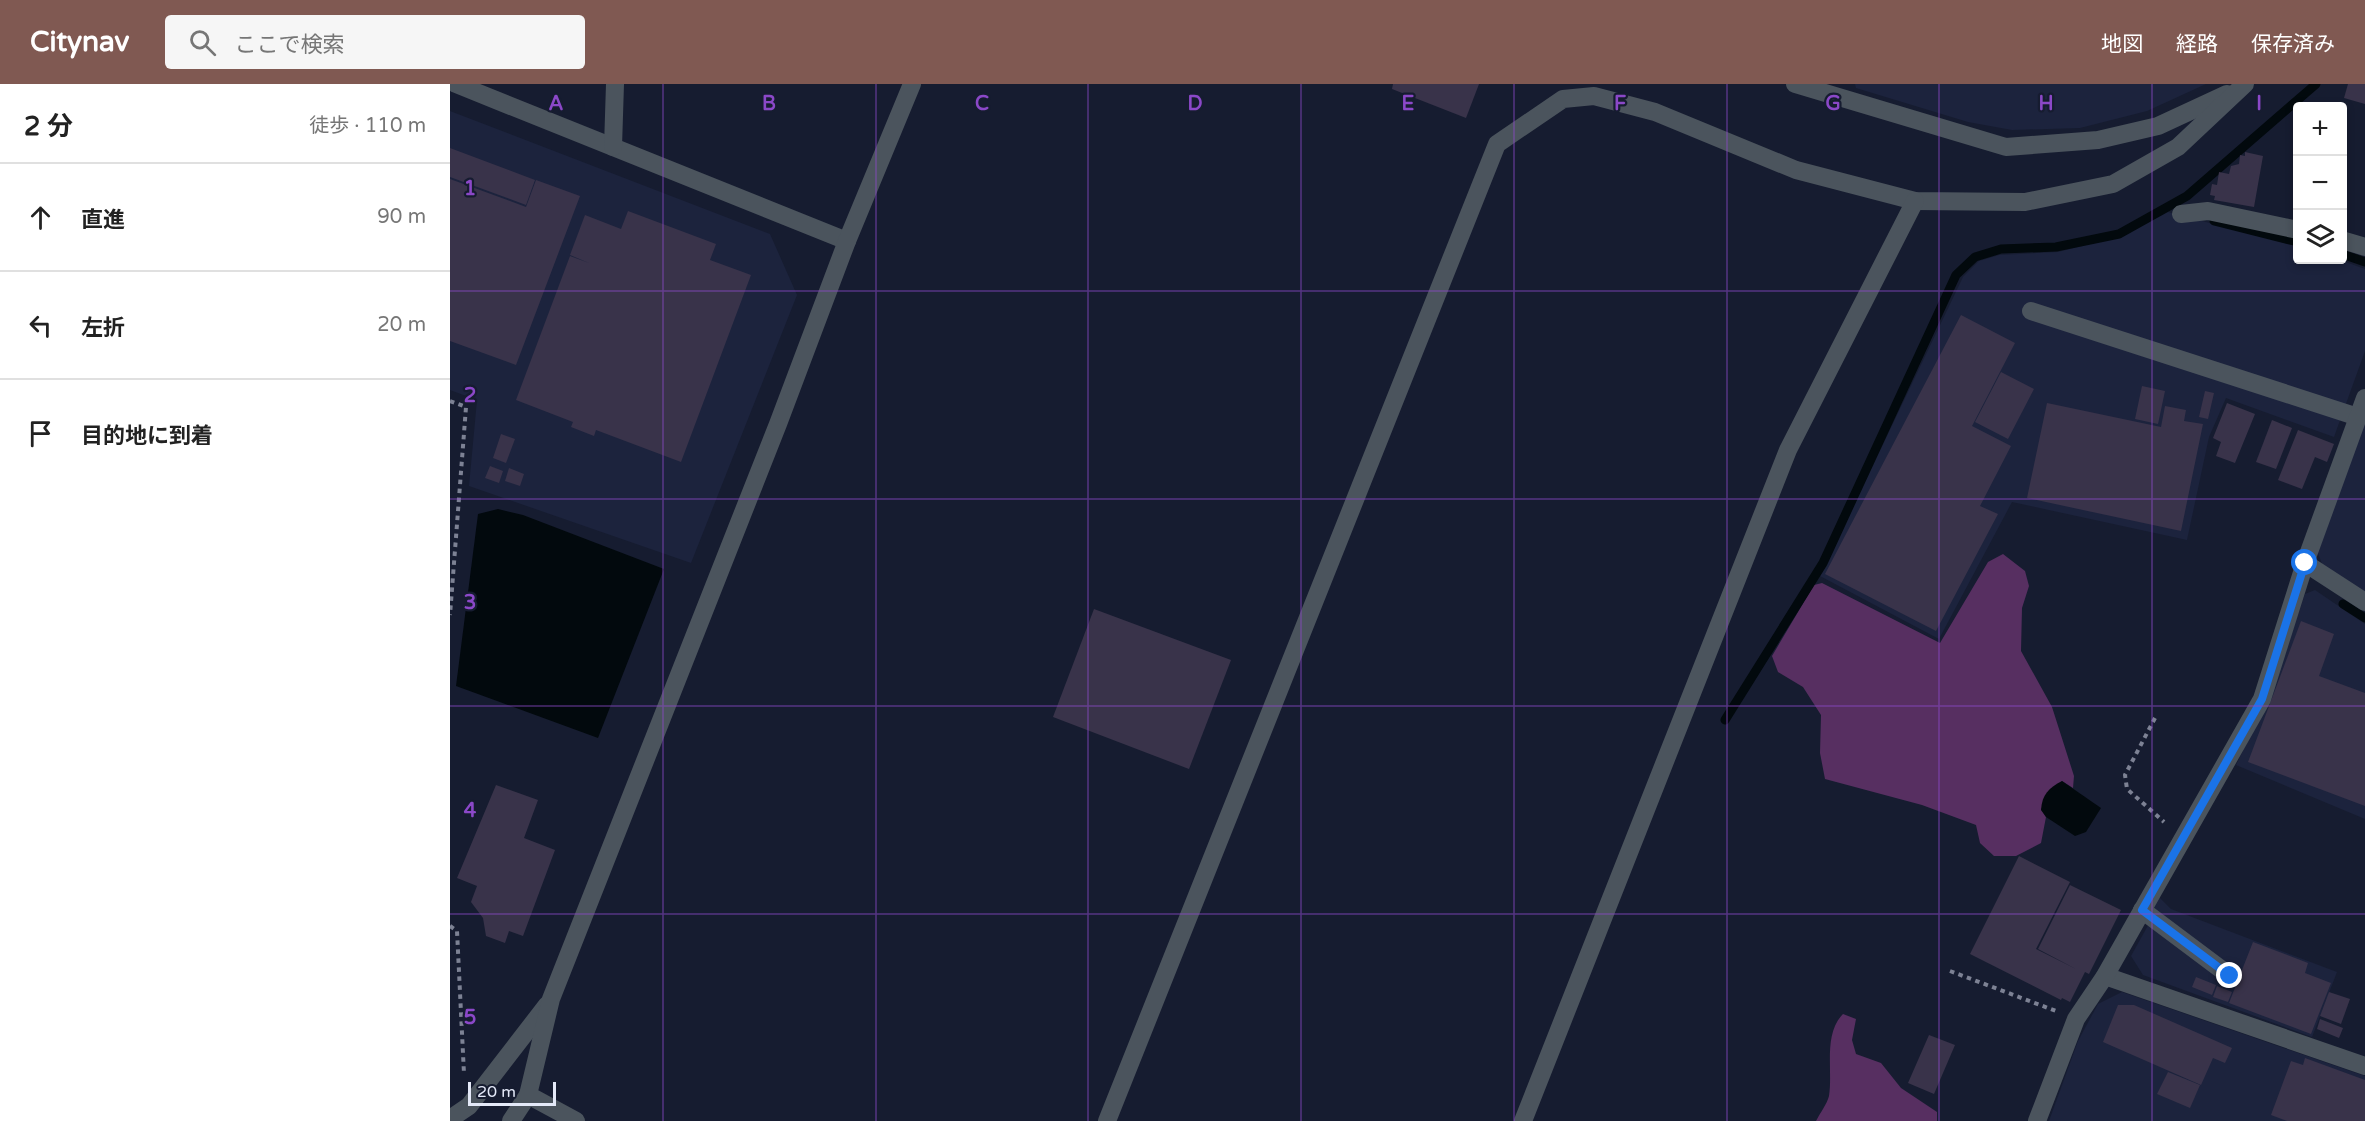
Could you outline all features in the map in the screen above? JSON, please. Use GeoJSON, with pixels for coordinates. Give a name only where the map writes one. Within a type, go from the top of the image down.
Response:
{"type":"FeatureCollection","features":[{"type":"Feature","properties":{"kind":"street"},"geometry":{"type":"LineString","coordinates":[[456,84],[846,241]]}},
{"type":"Feature","properties":{"kind":"street"},"geometry":{"type":"LineString","coordinates":[[613,147],[615,84]]}},
{"type":"Feature","properties":{"kind":"street"},"geometry":{"type":"LineString","coordinates":[[511,1121],[528,1095],[551,999],[778,423],[846,241],[912,84]]}},
{"type":"Feature","properties":{"kind":"street"},"geometry":{"type":"LineString","coordinates":[[1795,84],[1832,89],[2006,147],[2098,140],[2158,126],[2242,86]]}},
{"type":"Feature","properties":{"kind":"street"},"geometry":{"type":"LineString","coordinates":[[1107,1121],[1497,144],[1563,99],[1594,96],[1655,112],[1796,170],[1915,201],[2025,202],[2113,184],[2178,147],[2242,86]]}},
{"type":"Feature","properties":{"kind":"street"},"geometry":{"type":"LineString","coordinates":[[1523,1121],[1788,450],[1915,201]]}},
{"type":"Feature","properties":{"kind":"street"},"geometry":{"type":"LineString","coordinates":[[2181,214],[2208,211],[2293,229]]}},
{"type":"Feature","properties":{"kind":"street"},"geometry":{"type":"LineString","coordinates":[[2347,241],[2365,247]]}},
{"type":"Feature","properties":{"kind":"street"},"geometry":{"type":"LineString","coordinates":[[2031,311],[2358,417]]}},
{"type":"Feature","properties":{"kind":"street"},"geometry":{"type":"LineString","coordinates":[[2037,1121],[2076,1019],[2105,976],[2262,699],[2305,563],[2365,398]]}},
{"type":"Feature","properties":{"kind":"street"},"geometry":{"type":"LineString","coordinates":[[2305,563],[2365,602]]}},
{"type":"Feature","properties":{"kind":"street"},"geometry":{"type":"LineString","coordinates":[[2142,910],[2230,976]]}},
{"type":"Feature","properties":{"kind":"street"},"geometry":{"type":"LineString","coordinates":[[2105,976],[2365,1066]]}},
{"type":"Feature","properties":{"kind":"street"},"geometry":{"type":"LineString","coordinates":[[450,1119],[469,1106],[551,999]]}},
{"type":"Feature","properties":{"kind":"street"},"geometry":{"type":"LineString","coordinates":[[528,1095],[576,1121]]}},
{"type":"Feature","properties":{"kind":"path"},"geometry":{"type":"LineString","coordinates":[[450,401],[466,407],[450,615]]}},
{"type":"Feature","properties":{"kind":"path"},"geometry":{"type":"LineString","coordinates":[[2155,718],[2125,775],[2127,789],[2183,839]]}},
{"type":"Feature","properties":{"kind":"path"},"geometry":{"type":"LineString","coordinates":[[450,926],[457,932],[464,1074],[469,1106]]}},
{"type":"Feature","properties":{"kind":"path"},"geometry":{"type":"LineString","coordinates":[[1950,971],[2076,1019]]}},
{"type":"Feature","properties":{"kind":"shaded area"},"geometry":{"type":"Polygon","coordinates":[[[1855,84],[2206,84],[2147,111],[2080,128],[2012,130],[1968,122],[1856,88],[1855,84]]]}},
{"type":"Feature","properties":{"kind":"shaded area"},"geometry":{"type":"Polygon","coordinates":[[[450,111],[770,234],[797,295],[691,563],[469,486],[477,400],[450,390],[450,111]]]}},
{"type":"Feature","properties":{"kind":"shaded area"},"geometry":{"type":"Polygon","coordinates":[[[2168,212],[2293,245],[2293,264],[2347,263],[2365,269],[2365,351],[2334,437],[2226,398],[2209,437],[2187,540],[2012,502],[1939,639],[1820,576],[1963,277],[1979,261],[1999,255],[2058,252],[2121,236],[2168,212]]]}},
{"type":"Feature","properties":{"kind":"shaded area"},"geometry":{"type":"Polygon","coordinates":[[[2365,418],[2365,592],[2322,564],[2317,550],[2365,418]]]}},
{"type":"Feature","properties":{"kind":"shaded area"},"geometry":{"type":"Polygon","coordinates":[[[498,509],[523,515],[664,569],[598,738],[456,686],[478,514],[498,509]]]}},
{"type":"Feature","properties":{"kind":"shaded area"},"geometry":{"type":"Polygon","coordinates":[[[2003,554],[2025,571],[2029,586],[2022,608],[2021,651],[2052,707],[2074,776],[2073,788],[2062,781],[2041,809],[2046,817],[2041,843],[2016,856],[1994,856],[1980,843],[1976,825],[1922,805],[1825,779],[1820,753],[1821,715],[1803,687],[1778,672],[1772,656],[1814,585],[1822,583],[1940,643],[1988,562],[2003,554]]]}},
{"type":"Feature","properties":{"kind":"shaded area"},"geometry":{"type":"Polygon","coordinates":[[[2315,590],[2365,624],[2365,819],[2236,765],[2269,697],[2305,594],[2315,590]]]}},
{"type":"Feature","properties":{"kind":"shaded area"},"geometry":{"type":"Polygon","coordinates":[[[2062,781],[2101,808],[2086,832],[2075,836],[2046,817],[2041,810],[2047,792],[2062,781]]]}},
{"type":"Feature","properties":{"kind":"shaded area"},"geometry":{"type":"Polygon","coordinates":[[[2159,897],[2171,909],[2337,972],[2312,1037],[2143,975],[2131,956],[2151,920],[2150,910],[2159,897]]]}},
{"type":"Feature","properties":{"kind":"shaded area"},"geometry":{"type":"Polygon","coordinates":[[[2122,992],[2365,1076],[2365,1121],[2049,1121],[2078,1041],[2098,1004],[2122,992]]]}},
{"type":"Feature","properties":{"kind":"shaded area"},"geometry":{"type":"Polygon","coordinates":[[[1843,1014],[1856,1019],[1852,1040],[1856,1054],[1881,1063],[1901,1088],[1937,1112],[1937,1121],[1816,1121],[1829,1096],[1831,1042],[1837,1022],[1843,1014]]]}},
{"type":"Feature","properties":{"kind":"building"},"geometry":{"type":"Polygon","coordinates":[[[1393,84],[1479,84],[1466,118],[1392,89],[1393,84]]]}},
{"type":"Feature","properties":{"kind":"building"},"geometry":{"type":"Polygon","coordinates":[[[2348,84],[2365,84],[2365,104],[2344,98],[2348,84]]]}},
{"type":"Feature","properties":{"kind":"building"},"geometry":{"type":"Polygon","coordinates":[[[450,148],[535,180],[526,205],[450,177],[450,148]]]}},
{"type":"Feature","properties":{"kind":"building"},"geometry":{"type":"Polygon","coordinates":[[[2245,152],[2263,156],[2254,207],[2214,200],[2215,196],[2210,195],[2212,184],[2217,185],[2219,172],[2229,174],[2231,166],[2239,164],[2240,155],[2245,156],[2245,152]]]}},
{"type":"Feature","properties":{"kind":"building"},"geometry":{"type":"Polygon","coordinates":[[[450,179],[526,207],[536,180],[580,196],[516,365],[450,341],[450,179]]]}},
{"type":"Feature","properties":{"kind":"building"},"geometry":{"type":"Polygon","coordinates":[[[628,211],[716,244],[710,260],[751,275],[681,462],[596,430],[594,436],[571,427],[573,422],[516,400],[570,256],[589,263],[570,255],[585,215],[621,229],[628,211]]]}},
{"type":"Feature","properties":{"kind":"building"},"geometry":{"type":"Polygon","coordinates":[[[1961,315],[2015,343],[1972,426],[2011,446],[1980,506],[1998,514],[1936,631],[1825,574],[1961,315]]]}},
{"type":"Feature","properties":{"kind":"building"},"geometry":{"type":"Polygon","coordinates":[[[2001,372],[2034,389],[2008,439],[1975,422],[2001,372]]]}},
{"type":"Feature","properties":{"kind":"building"},"geometry":{"type":"Polygon","coordinates":[[[2142,386],[2165,391],[2158,424],[2135,419],[2142,386]]]}},
{"type":"Feature","properties":{"kind":"building"},"geometry":{"type":"Polygon","coordinates":[[[2205,391],[2214,393],[2208,419],[2199,417],[2205,391]]]}},
{"type":"Feature","properties":{"kind":"building"},"geometry":{"type":"Polygon","coordinates":[[[2047,403],[2161,427],[2165,406],[2186,410],[2184,421],[2203,424],[2181,531],[2027,498],[2047,403]]]}},
{"type":"Feature","properties":{"kind":"building"},"geometry":{"type":"Polygon","coordinates":[[[2227,403],[2255,414],[2235,463],[2216,456],[2221,442],[2213,438],[2227,403]]]}},
{"type":"Feature","properties":{"kind":"building"},"geometry":{"type":"Polygon","coordinates":[[[2272,420],[2292,428],[2276,469],[2256,462],[2272,420]]]}},
{"type":"Feature","properties":{"kind":"building"},"geometry":{"type":"Polygon","coordinates":[[[2298,430],[2334,444],[2327,462],[2315,457],[2302,489],[2278,480],[2298,430]]]}},
{"type":"Feature","properties":{"kind":"building"},"geometry":{"type":"Polygon","coordinates":[[[501,434],[515,439],[506,463],[493,458],[501,434]]]}},
{"type":"Feature","properties":{"kind":"building"},"geometry":{"type":"Polygon","coordinates":[[[490,466],[503,471],[499,483],[485,478],[490,466]]]}},
{"type":"Feature","properties":{"kind":"building"},"geometry":{"type":"Polygon","coordinates":[[[509,468],[524,474],[520,486],[505,481],[509,468]]]}},
{"type":"Feature","properties":{"kind":"building"},"geometry":{"type":"Polygon","coordinates":[[[1094,609],[1231,660],[1189,769],[1053,717],[1094,609]]]}},
{"type":"Feature","properties":{"kind":"building"},"geometry":{"type":"Polygon","coordinates":[[[2301,621],[2334,634],[2319,676],[2365,693],[2365,806],[2248,762],[2301,621]]]}},
{"type":"Feature","properties":{"kind":"building"},"geometry":{"type":"Polygon","coordinates":[[[496,785],[538,800],[524,838],[555,850],[523,936],[509,931],[505,943],[486,936],[483,918],[471,902],[477,886],[457,878],[496,785]]]}},
{"type":"Feature","properties":{"kind":"building"},"geometry":{"type":"Polygon","coordinates":[[[2019,856],[2070,882],[2036,949],[2076,969],[2038,949],[2070,885],[2121,910],[2089,974],[2085,972],[2070,1002],[2062,998],[2061,1000],[1970,954],[2019,856]]]}},
{"type":"Feature","properties":{"kind":"building"},"geometry":{"type":"Polygon","coordinates":[[[2253,942],[2308,963],[2305,973],[2331,983],[2311,1034],[2229,1003],[2253,942]]]}},
{"type":"Feature","properties":{"kind":"building"},"geometry":{"type":"Polygon","coordinates":[[[2196,977],[2216,985],[2212,995],[2192,987],[2196,977]]]}},
{"type":"Feature","properties":{"kind":"building"},"geometry":{"type":"Polygon","coordinates":[[[2217,986],[2232,992],[2228,1002],[2213,997],[2217,986]]]}},
{"type":"Feature","properties":{"kind":"building"},"geometry":{"type":"Polygon","coordinates":[[[2329,992],[2350,999],[2341,1024],[2320,1016],[2329,992]]]}},
{"type":"Feature","properties":{"kind":"building"},"geometry":{"type":"Polygon","coordinates":[[[2118,1005],[2134,1005],[2232,1048],[2225,1063],[2213,1058],[2201,1085],[2103,1042],[2118,1005]]]}},
{"type":"Feature","properties":{"kind":"building"},"geometry":{"type":"Polygon","coordinates":[[[2320,1019],[2343,1028],[2339,1038],[2317,1029],[2320,1019]]]}},
{"type":"Feature","properties":{"kind":"building"},"geometry":{"type":"Polygon","coordinates":[[[1929,1035],[1955,1045],[1934,1094],[1908,1083],[1929,1035]]]}},
{"type":"Feature","properties":{"kind":"building"},"geometry":{"type":"Polygon","coordinates":[[[2305,1058],[2365,1080],[2365,1121],[2287,1121],[2271,1115],[2291,1061],[2303,1065],[2305,1058]]]}},
{"type":"Feature","properties":{"kind":"building"},"geometry":{"type":"Polygon","coordinates":[[[2168,1072],[2200,1085],[2190,1108],[2157,1094],[2168,1072]]]}},
{"type":"Feature","properties":{"kind":"waterway"},"geometry":{"type":"LineString","coordinates":[[1725,720],[1823,563],[1956,275],[1975,257],[2001,249],[2056,247],[2119,234],[2187,196],[2316,84]]}},
{"type":"Feature","properties":{"kind":"waterway"},"geometry":{"type":"LineString","coordinates":[[2214,221],[2293,241]]}},
{"type":"Feature","properties":{"kind":"waterway"},"geometry":{"type":"LineString","coordinates":[[2347,256],[2365,262]]}},
{"type":"Feature","properties":{"kind":"waterway"},"geometry":{"type":"LineString","coordinates":[[2343,604],[2365,618]]}},
{"type":"Feature","properties":{"kind":"route"},"geometry":{"type":"LineString","coordinates":[[2230,976],[2142,910],[2262,699],[2305,563]]}}]}
